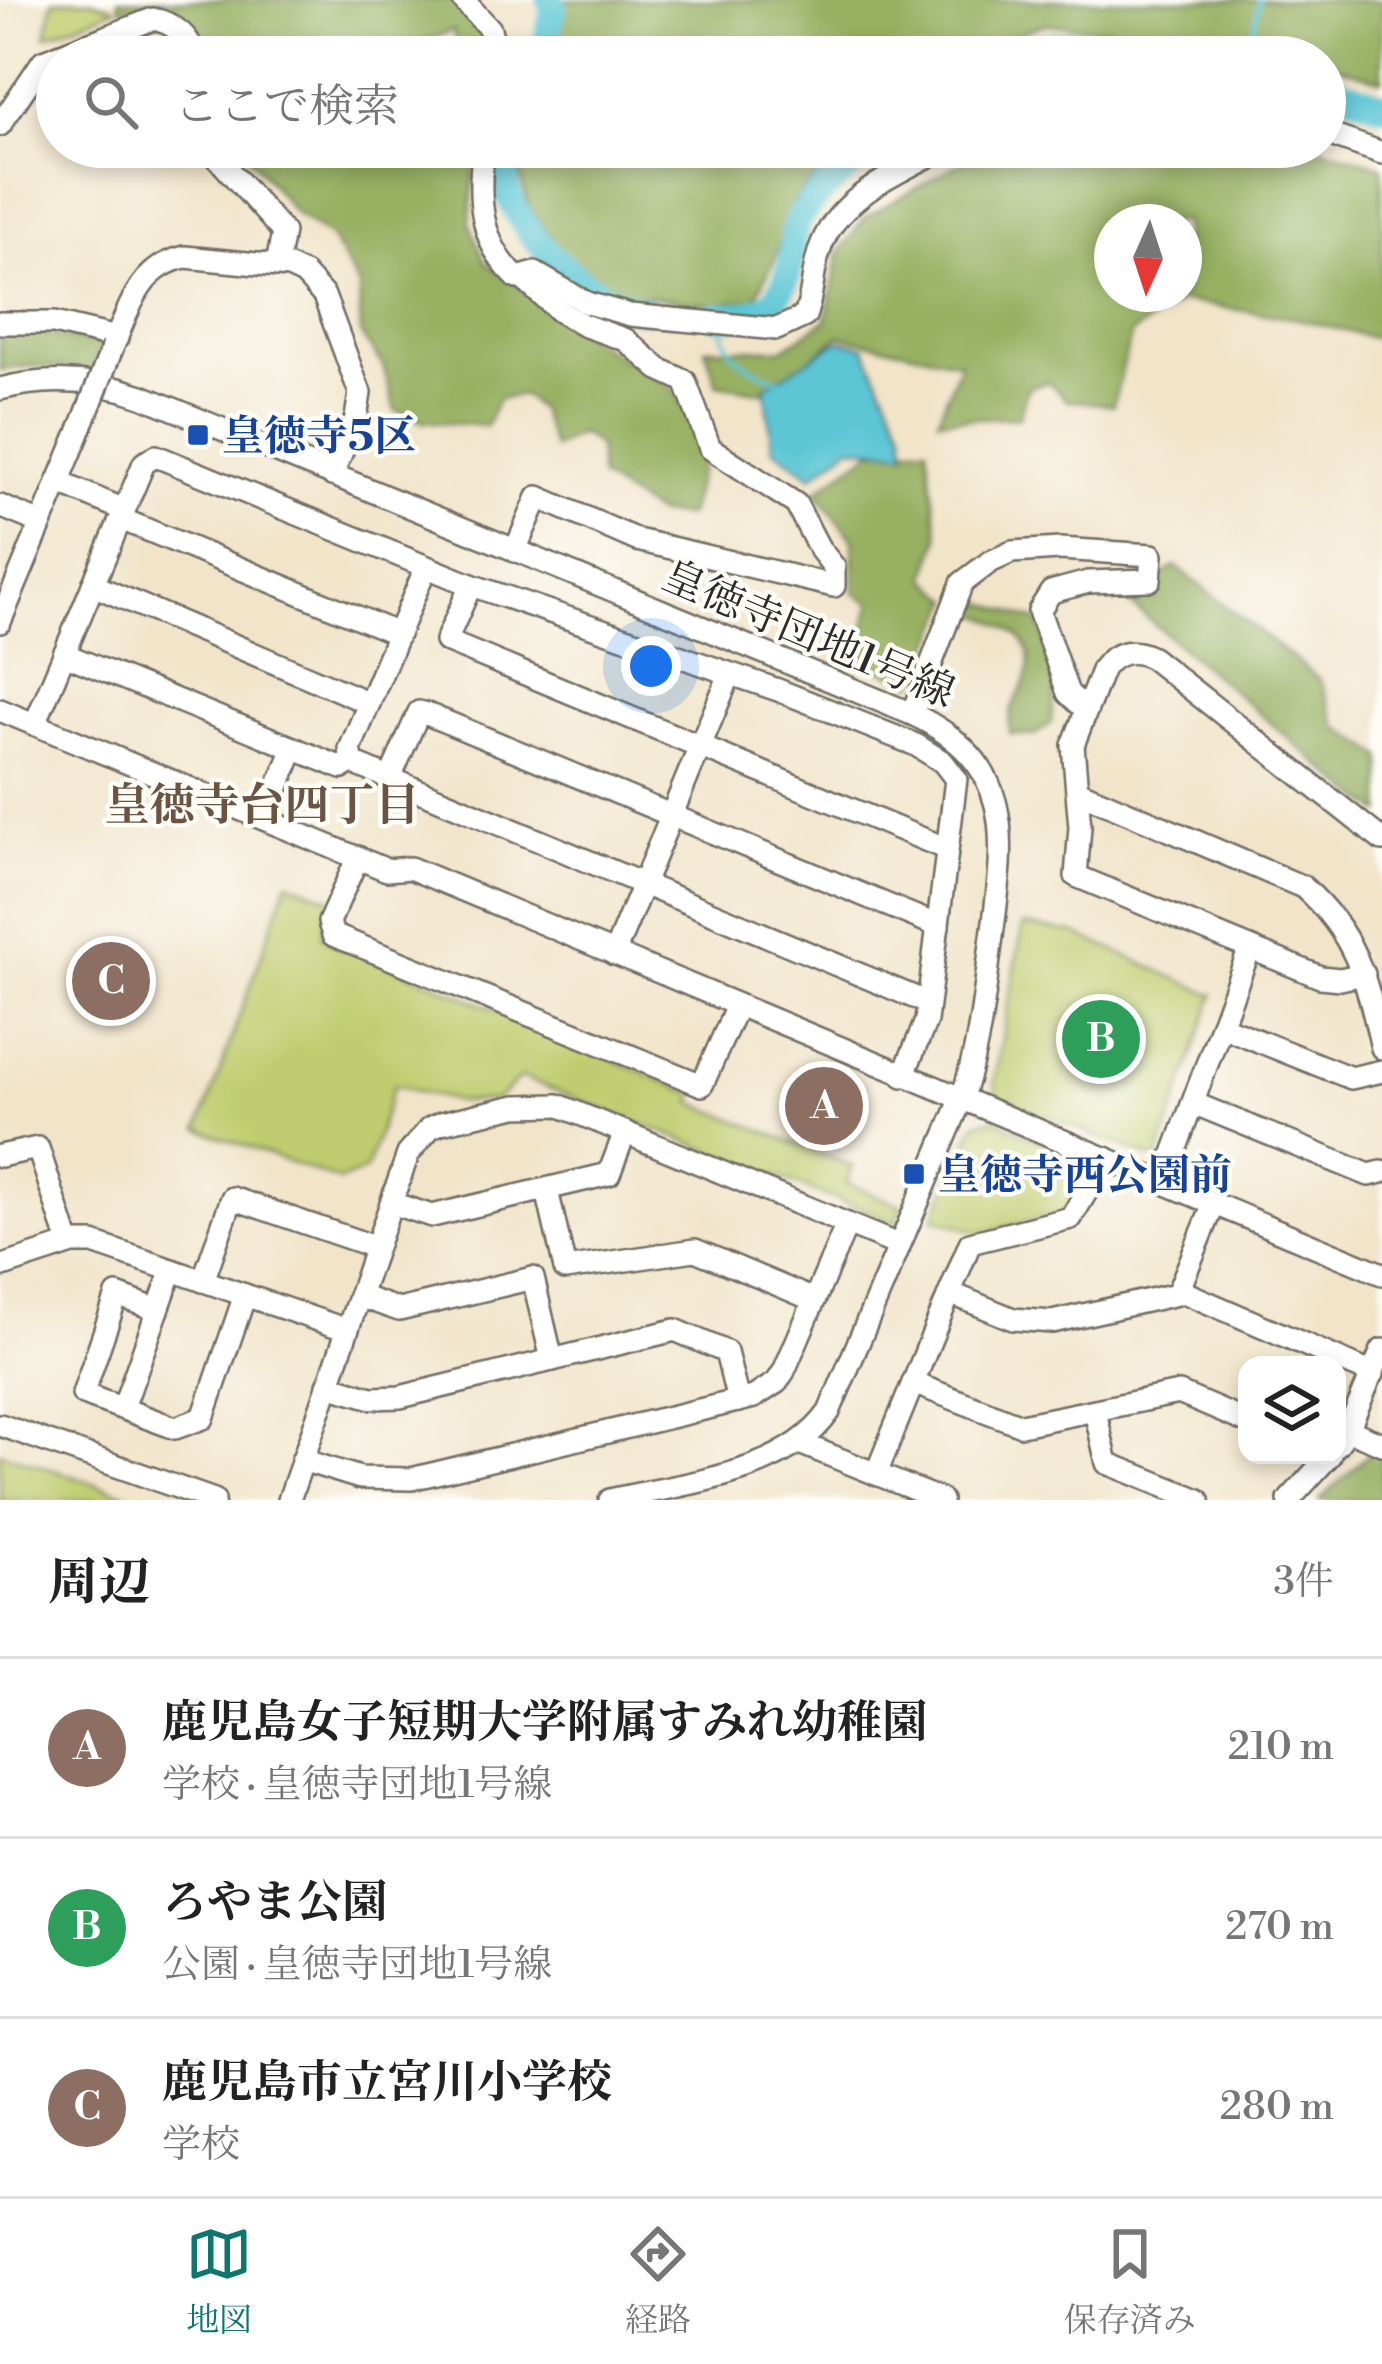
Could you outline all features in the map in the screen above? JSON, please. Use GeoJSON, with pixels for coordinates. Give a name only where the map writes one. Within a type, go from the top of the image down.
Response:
{"type":"FeatureCollection","features":[{"type":"Feature","properties":{"kind":"street"},"geometry":{"type":"LineString","coordinates":[[463,0],[492,36]]}},
{"type":"Feature","properties":{"kind":"street"},"geometry":{"type":"LineString","coordinates":[[110,36],[159,19],[184,36]]}},
{"type":"Feature","properties":{"kind":"street"},"geometry":{"type":"LineString","coordinates":[[0,125],[36,71]]}},
{"type":"Feature","properties":{"kind":"street"},"geometry":{"type":"LineString","coordinates":[[1346,140],[1382,153]]}},
{"type":"Feature","properties":{"kind":"street"},"geometry":{"type":"LineString","coordinates":[[227,168],[283,232],[277,265]]}},
{"type":"Feature","properties":{"kind":"street"},"geometry":{"type":"LineString","coordinates":[[483,168],[482,219],[501,263],[517,278],[535,273],[587,303],[630,315],[750,328],[794,324],[805,316],[825,236],[843,214],[907,168]]}},
{"type":"Feature","properties":{"kind":"street"},"geometry":{"type":"LineString","coordinates":[[0,622],[138,288],[159,266],[185,257],[277,265],[304,274],[324,296],[358,383],[360,404],[332,476]]}},
{"type":"Feature","properties":{"kind":"street"},"geometry":{"type":"LineString","coordinates":[[515,550],[538,497],[637,540],[834,586],[834,567],[796,504],[710,448],[685,381],[659,369],[626,340],[560,311],[521,277]]}},
{"type":"Feature","properties":{"kind":"street"},"geometry":{"type":"LineString","coordinates":[[0,323],[54,323],[115,342]]}},
{"type":"Feature","properties":{"kind":"street","name":"皇徳寺団地1号線"},"geometry":{"type":"LineString","coordinates":[[0,388],[46,382],[119,388],[912,714],[956,739],[982,767],[1002,828],[978,1042],[962,1100],[829,1412],[802,1444]]}},
{"type":"Feature","properties":{"kind":"street"},"geometry":{"type":"LineString","coordinates":[[35,724],[144,463],[156,456],[471,585],[730,674],[916,745],[943,762],[956,779],[926,1021],[903,1076]]}},
{"type":"Feature","properties":{"kind":"street"},"geometry":{"type":"LineString","coordinates":[[58,482],[398,634]]}},
{"type":"Feature","properties":{"kind":"street"},"geometry":{"type":"LineString","coordinates":[[0,506],[41,523]]}},
{"type":"Feature","properties":{"kind":"street"},"geometry":{"type":"LineString","coordinates":[[912,714],[962,583],[989,562],[1012,552],[1060,549],[1152,555],[1150,580],[1088,582],[1052,592],[1039,611],[1068,693],[1085,710]]}},
{"type":"Feature","properties":{"kind":"street"},"geometry":{"type":"LineString","coordinates":[[351,759],[350,749],[426,567]]}},
{"type":"Feature","properties":{"kind":"street"},"geometry":{"type":"LineString","coordinates":[[93,585],[369,703]]}},
{"type":"Feature","properties":{"kind":"street"},"geometry":{"type":"LineString","coordinates":[[471,585],[446,641],[947,850]]}},
{"type":"Feature","properties":{"kind":"street"},"geometry":{"type":"LineString","coordinates":[[1364,974],[1340,980],[1320,977],[1076,876],[1080,850],[1072,746],[1111,658],[1132,651],[1144,654],[1382,840]]}},
{"type":"Feature","properties":{"kind":"street"},"geometry":{"type":"LineString","coordinates":[[64,654],[342,768],[351,759]]}},
{"type":"Feature","properties":{"kind":"street"},"geometry":{"type":"LineString","coordinates":[[614,954],[730,674]]}},
{"type":"Feature","properties":{"kind":"street"},"geometry":{"type":"LineString","coordinates":[[0,710],[387,869],[410,868],[1382,1274]]}},
{"type":"Feature","properties":{"kind":"street"},"geometry":{"type":"LineString","coordinates":[[390,778],[418,712],[938,926]]}},
{"type":"Feature","properties":{"kind":"street"},"geometry":{"type":"LineString","coordinates":[[266,819],[294,748]]}},
{"type":"Feature","properties":{"kind":"street"},"geometry":{"type":"LineString","coordinates":[[351,759],[928,1003]]}},
{"type":"Feature","properties":{"kind":"street"},"geometry":{"type":"LineString","coordinates":[[1078,791],[1303,887],[1346,934],[1364,974],[1382,1048]]}},
{"type":"Feature","properties":{"kind":"street"},"geometry":{"type":"LineString","coordinates":[[358,857],[329,922],[334,935],[702,1085],[737,1006]]}},
{"type":"Feature","properties":{"kind":"street"},"geometry":{"type":"LineString","coordinates":[[1163,1183],[1250,948]]}},
{"type":"Feature","properties":{"kind":"street"},"geometry":{"type":"LineString","coordinates":[[1221,1026],[1351,1078],[1382,1071]]}},
{"type":"Feature","properties":{"kind":"street"},"geometry":{"type":"LineString","coordinates":[[289,1499],[408,1154],[430,1128],[441,1123],[549,1103],[898,1245]]}},
{"type":"Feature","properties":{"kind":"street"},"geometry":{"type":"LineString","coordinates":[[1193,1103],[1369,1175],[1382,1172]]}},
{"type":"Feature","properties":{"kind":"street"},"geometry":{"type":"LineString","coordinates":[[391,1203],[432,1216],[609,1174],[626,1132]]}},
{"type":"Feature","properties":{"kind":"street"},"geometry":{"type":"LineString","coordinates":[[0,1156],[38,1148],[69,1244]]}},
{"type":"Feature","properties":{"kind":"street"},"geometry":{"type":"LineString","coordinates":[[876,1474],[970,1244],[1071,1218],[1106,1158]]}},
{"type":"Feature","properties":{"kind":"street"},"geometry":{"type":"LineString","coordinates":[[547,1190],[565,1269],[695,1250],[814,1300]]}},
{"type":"Feature","properties":{"kind":"street"},"geometry":{"type":"LineString","coordinates":[[203,1281],[232,1198],[375,1247]]}},
{"type":"Feature","properties":{"kind":"street"},"geometry":{"type":"LineString","coordinates":[[950,1293],[1032,1322],[1178,1294],[1214,1204]]}},
{"type":"Feature","properties":{"kind":"street"},"geometry":{"type":"LineString","coordinates":[[302,1460],[360,1478],[411,1479],[754,1397],[777,1382],[847,1224]]}},
{"type":"Feature","properties":{"kind":"street"},"geometry":{"type":"LineString","coordinates":[[0,1267],[69,1244],[93,1243],[347,1330]]}},
{"type":"Feature","properties":{"kind":"street"},"geometry":{"type":"LineString","coordinates":[[123,1408],[172,1270]]}},
{"type":"Feature","properties":{"kind":"street"},"geometry":{"type":"LineString","coordinates":[[359,1296],[399,1310],[532,1278],[552,1360]]}},
{"type":"Feature","properties":{"kind":"street"},"geometry":{"type":"LineString","coordinates":[[1179,1290],[1379,1359],[1346,1431]]}},
{"type":"Feature","properties":{"kind":"street"},"geometry":{"type":"LineString","coordinates":[[158,1310],[117,1295],[83,1394],[175,1428],[202,1418],[245,1295]]}},
{"type":"Feature","properties":{"kind":"street"},"geometry":{"type":"LineString","coordinates":[[328,1385],[372,1398],[400,1397],[676,1330],[726,1352],[738,1401]]}},
{"type":"Feature","properties":{"kind":"street"},"geometry":{"type":"LineString","coordinates":[[913,1383],[1021,1425],[1179,1393],[1238,1417]]}},
{"type":"Feature","properties":{"kind":"street"},"geometry":{"type":"LineString","coordinates":[[1095,1411],[1107,1463],[1199,1500]]}},
{"type":"Feature","properties":{"kind":"street"},"geometry":{"type":"LineString","coordinates":[[0,1425],[176,1494],[214,1500]]}},
{"type":"Feature","properties":{"kind":"street"},"geometry":{"type":"LineString","coordinates":[[1346,1438],[1382,1444]]}},
{"type":"Feature","properties":{"kind":"street"},"geometry":{"type":"LineString","coordinates":[[610,1500],[766,1462],[802,1444],[941,1500]]}},
{"type":"Feature","properties":{"kind":"street"},"geometry":{"type":"LineString","coordinates":[[1289,1500],[1321,1464]]}},
{"type":"Feature","properties":{"kind":"green space"},"geometry":{"type":"Polygon","coordinates":[[[53,0],[93,0],[116,9],[46,36],[53,0]]]}},
{"type":"Feature","properties":{"kind":"green space"},"geometry":{"type":"Polygon","coordinates":[[[118,0],[460,0],[482,25],[483,36],[454,36],[453,30],[438,36],[201,36],[176,16],[120,8],[118,0]]]}},
{"type":"Feature","properties":{"kind":"green space"},"geometry":{"type":"Polygon","coordinates":[[[566,0],[1382,0],[1382,80],[1346,69],[1346,36],[1193,36],[1045,24],[1013,36],[560,36],[566,0]]]}},
{"type":"Feature","properties":{"kind":"green space"},"geometry":{"type":"Polygon","coordinates":[[[1346,155],[1382,166],[1382,340],[1298,319],[1202,304],[1202,204],[1094,204],[1094,312],[1164,312],[1131,334],[1113,405],[1067,400],[1048,382],[1028,387],[1019,417],[938,419],[960,362],[839,336],[768,393],[717,384],[705,348],[783,349],[826,320],[839,252],[865,218],[952,168],[1346,168],[1346,155]]]}},
{"type":"Feature","properties":{"kind":"green space"},"geometry":{"type":"Polygon","coordinates":[[[258,168],[474,168],[470,224],[485,262],[594,341],[673,388],[706,445],[688,516],[657,514],[600,478],[598,446],[581,433],[553,448],[540,411],[523,395],[498,399],[486,426],[423,421],[395,410],[383,365],[361,335],[359,286],[330,237],[296,214],[258,168]]]}},
{"type":"Feature","properties":{"kind":"green space"},"geometry":{"type":"Polygon","coordinates":[[[517,168],[823,168],[795,200],[755,299],[714,305],[619,293],[560,250],[530,209],[517,168]]]}},
{"type":"Feature","properties":{"kind":"green space"},"geometry":{"type":"Polygon","coordinates":[[[0,334],[47,334],[103,344],[91,370],[32,366],[0,370],[0,334]]]}},
{"type":"Feature","properties":{"kind":"green space"},"geometry":{"type":"Polygon","coordinates":[[[927,446],[939,539],[926,578],[952,600],[914,684],[854,658],[872,603],[854,593],[853,539],[815,492],[873,450],[927,446]]]}},
{"type":"Feature","properties":{"kind":"green space"},"geometry":{"type":"Polygon","coordinates":[[[1175,566],[1320,680],[1337,726],[1382,756],[1382,813],[1126,600],[1175,566]]]}},
{"type":"Feature","properties":{"kind":"green space"},"geometry":{"type":"Polygon","coordinates":[[[972,599],[1039,621],[1055,685],[1051,723],[1034,736],[1010,734],[1009,727],[1029,672],[1026,646],[1008,629],[968,609],[972,599]]]}},
{"type":"Feature","properties":{"kind":"green space"},"geometry":{"type":"Polygon","coordinates":[[[288,881],[330,898],[322,936],[694,1094],[693,1103],[852,1166],[847,1183],[902,1206],[896,1223],[521,1077],[496,1100],[459,1102],[394,1085],[366,1170],[340,1181],[199,1129],[288,881]]]}},
{"type":"Feature","properties":{"kind":"green space"},"geometry":{"type":"Polygon","coordinates":[[[1023,925],[1074,933],[1214,995],[1157,1160],[998,1097],[994,1083],[1023,925]]]}},
{"type":"Feature","properties":{"kind":"green space"},"geometry":{"type":"Polygon","coordinates":[[[996,1119],[1089,1168],[1063,1213],[982,1233],[934,1218],[971,1133],[978,1122],[996,1119]]]}},
{"type":"Feature","properties":{"kind":"green space"},"geometry":{"type":"Polygon","coordinates":[[[1372,1451],[1382,1455],[1382,1500],[1320,1500],[1372,1451]]]}},
{"type":"Feature","properties":{"kind":"green space"},"geometry":{"type":"Polygon","coordinates":[[[0,1452],[143,1500],[0,1500],[0,1452]]]}},
{"type":"Feature","properties":{"kind":"water"},"geometry":{"type":"Polygon","coordinates":[[[839,341],[864,346],[904,431],[906,452],[851,446],[812,476],[773,448],[765,387],[839,341]]]}},
{"type":"Feature","properties":{"kind":"waterway"},"geometry":{"type":"LineString","coordinates":[[548,36],[554,6],[550,0]]}},
{"type":"Feature","properties":{"kind":"waterway"},"geometry":{"type":"LineString","coordinates":[[1253,36],[1259,0]]}},
{"type":"Feature","properties":{"kind":"waterway"},"geometry":{"type":"LineString","coordinates":[[1346,92],[1382,105]]}},
{"type":"Feature","properties":{"kind":"waterway"},"geometry":{"type":"LineString","coordinates":[[507,168],[506,187],[517,212],[545,250],[582,282],[643,310]]}},
{"type":"Feature","properties":{"kind":"waterway"},"geometry":{"type":"LineString","coordinates":[[717,316],[748,314],[770,304],[789,271],[799,218],[849,168]]}},
{"type":"Feature","properties":{"kind":"waterway"},"geometry":{"type":"LineString","coordinates":[[723,332],[737,357],[779,380]]}},
{"type":"Feature","properties":{"kind":"place","name":"皇徳寺5区"},"geometry":{"type":"Point","coordinates":[198,435]}},
{"type":"Feature","properties":{"kind":"place","name":"鹿児島市立宮川小学校"},"geometry":{"type":"Point","coordinates":[111,981]}},
{"type":"Feature","properties":{"kind":"place","name":"ろやま公園"},"geometry":{"type":"Point","coordinates":[1101,1039]}},
{"type":"Feature","properties":{"kind":"place","name":"鹿児島女子短期大学附属すみれ幼稚園"},"geometry":{"type":"Point","coordinates":[824,1106]}},
{"type":"Feature","properties":{"kind":"place","name":"皇徳寺西公園前"},"geometry":{"type":"Point","coordinates":[914,1174]}},
{"type":"Feature","properties":{"kind":"district","name":"皇徳寺台四丁目"},"geometry":{"type":"Point","coordinates":[262,804]}}]}
